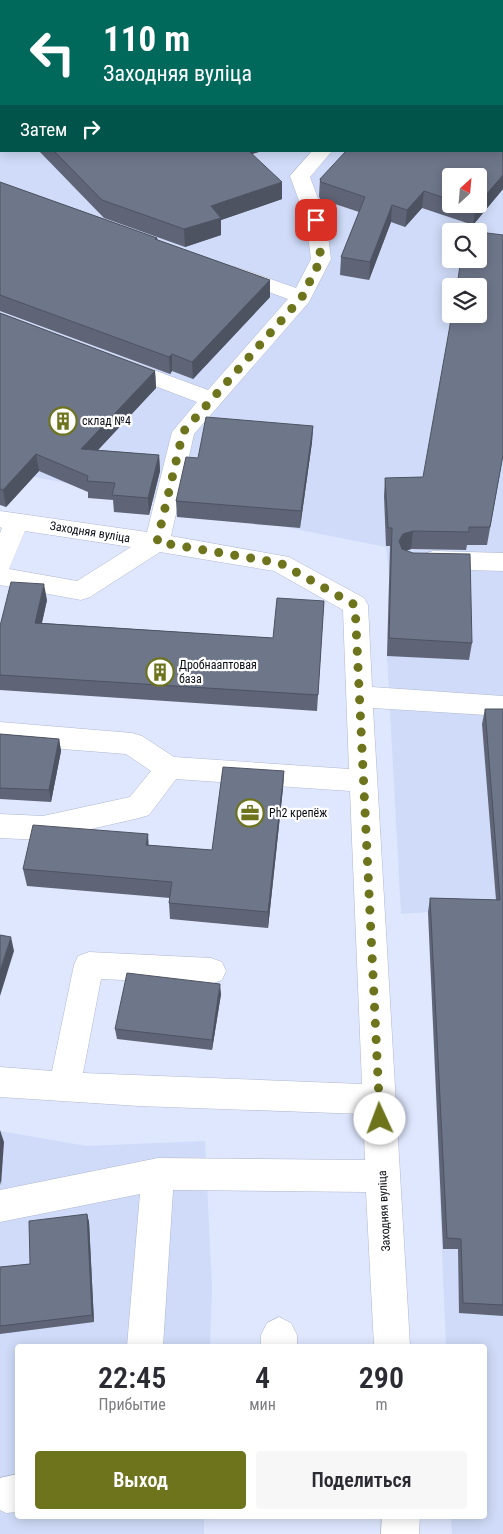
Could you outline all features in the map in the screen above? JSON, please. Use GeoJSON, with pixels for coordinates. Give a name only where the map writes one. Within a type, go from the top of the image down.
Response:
{"type":"FeatureCollection","features":[{"type":"Feature","properties":{"kind":"street"},"geometry":{"type":"LineString","coordinates":[[0,576],[81,591],[157,542],[183,432],[302,297],[321,259],[316,220],[300,176],[322,152]]}},
{"type":"Feature","properties":{"kind":"street"},"geometry":{"type":"LineString","coordinates":[[220,268],[302,297]]}},
{"type":"Feature","properties":{"kind":"street"},"geometry":{"type":"LineString","coordinates":[[101,358],[211,399]]}},
{"type":"Feature","properties":{"kind":"street"},"geometry":{"type":"LineString","coordinates":[[0,563],[9,520]]}},
{"type":"Feature","properties":{"kind":"street","name":"Заходняя вуліца"},"geometry":{"type":"LineString","coordinates":[[9,520],[280,563],[355,605],[392,1344]]}},
{"type":"Feature","properties":{"kind":"street"},"geometry":{"type":"LineString","coordinates":[[411,560],[503,562]]}},
{"type":"Feature","properties":{"kind":"street"},"geometry":{"type":"LineString","coordinates":[[360,697],[503,706]]}},
{"type":"Feature","properties":{"kind":"street"},"geometry":{"type":"LineString","coordinates":[[0,733],[132,744],[169,768],[363,781]]}},
{"type":"Feature","properties":{"kind":"street"},"geometry":{"type":"LineString","coordinates":[[0,826],[43,828],[140,807],[169,768]]}},
{"type":"Feature","properties":{"kind":"street"},"geometry":{"type":"LineString","coordinates":[[65,1086],[89,965],[211,971]]}},
{"type":"Feature","properties":{"kind":"street"},"geometry":{"type":"LineString","coordinates":[[0,1082],[379,1100]]}},
{"type":"Feature","properties":{"kind":"street"},"geometry":{"type":"LineString","coordinates":[[0,1206],[158,1174],[382,1176]]}},
{"type":"Feature","properties":{"kind":"street"},"geometry":{"type":"LineString","coordinates":[[145,1344],[158,1174]]}},
{"type":"Feature","properties":{"kind":"street"},"geometry":{"type":"LineString","coordinates":[[400,1534],[401,1519]]}},
{"type":"Feature","properties":{"kind":"shaded area"},"geometry":{"type":"Polygon","coordinates":[[[0,152],[503,152],[503,1534],[452,1534],[451,1519],[487,1519],[487,1344],[446,1344],[428,912],[401,914],[387,656],[389,574],[386,547],[0,470],[0,152]]]}},
{"type":"Feature","properties":{"kind":"shaded area"},"geometry":{"type":"Polygon","coordinates":[[[0,1131],[87,1146],[205,1141],[212,1287],[210,1344],[15,1344],[15,1519],[204,1519],[204,1534],[0,1534],[0,1131]]]}},
{"type":"Feature","properties":{"kind":"building"},"geometry":{"type":"Polygon","coordinates":[[[55,152],[250,152],[282,182],[211,206],[221,218],[184,229],[102,200],[55,152]]]}},
{"type":"Feature","properties":{"kind":"building"},"geometry":{"type":"Polygon","coordinates":[[[345,152],[503,152],[503,175],[488,192],[488,168],[442,168],[442,197],[424,191],[407,210],[392,205],[370,262],[341,257],[365,197],[321,182],[320,179],[345,152]]]}},
{"type":"Feature","properties":{"kind":"building"},"geometry":{"type":"Polygon","coordinates":[[[0,182],[270,280],[192,362],[172,354],[169,357],[0,295],[0,182]]]}},
{"type":"Feature","properties":{"kind":"building"},"geometry":{"type":"Polygon","coordinates":[[[487,233],[503,235],[503,455],[490,527],[469,527],[469,532],[413,531],[403,534],[399,541],[402,549],[413,553],[470,554],[472,643],[389,638],[392,528],[388,528],[385,478],[423,477],[450,323],[487,323],[487,278],[458,278],[460,268],[487,268],[487,233]]]}},
{"type":"Feature","properties":{"kind":"building","name":"склад №4"},"geometry":{"type":"Polygon","coordinates":[[[0,313],[155,371],[81,449],[159,455],[148,498],[112,495],[115,483],[87,481],[88,476],[36,454],[3,490],[0,489],[0,313]]]}},
{"type":"Feature","properties":{"kind":"building"},"geometry":{"type":"Polygon","coordinates":[[[206,417],[313,426],[301,511],[176,501],[186,457],[198,458],[206,417]]]}},
{"type":"Feature","properties":{"kind":"building","name":"Дробнааптовая база"},"geometry":{"type":"Polygon","coordinates":[[[11,582],[44,584],[35,623],[273,638],[277,598],[324,601],[318,695],[0,675],[0,626],[11,582]]]}},
{"type":"Feature","properties":{"kind":"building"},"geometry":{"type":"Polygon","coordinates":[[[485,709],[503,709],[503,1305],[463,1303],[461,1239],[447,1238],[430,898],[500,900],[485,709]]]}},
{"type":"Feature","properties":{"kind":"building"},"geometry":{"type":"Polygon","coordinates":[[[0,734],[59,739],[49,790],[0,788],[0,734]]]}},
{"type":"Feature","properties":{"kind":"building"},"geometry":{"type":"Polygon","coordinates":[[[223,767],[284,771],[268,912],[169,903],[172,882],[23,869],[33,825],[148,834],[146,845],[212,850],[223,767]]]}},
{"type":"Feature","properties":{"kind":"building"},"geometry":{"type":"Polygon","coordinates":[[[0,935],[11,937],[0,971],[0,935]]]}},
{"type":"Feature","properties":{"kind":"building"},"geometry":{"type":"Polygon","coordinates":[[[127,973],[220,984],[212,1040],[115,1029],[127,973]]]}},
{"type":"Feature","properties":{"kind":"building"},"geometry":{"type":"Polygon","coordinates":[[[87,1214],[92,1315],[0,1326],[0,1267],[30,1264],[29,1221],[87,1214]]]}},
{"type":"Feature","properties":{"kind":"place","name":"склад №4"},"geometry":{"type":"Point","coordinates":[63,421]}},
{"type":"Feature","properties":{"kind":"place","name":"Дробнааптовая база"},"geometry":{"type":"Point","coordinates":[160,672]}},
{"type":"Feature","properties":{"kind":"place","name":"Ph2 крепёж"},"geometry":{"type":"Point","coordinates":[250,813]}},
{"type":"Feature","properties":{"kind":"route"},"geometry":{"type":"LineString","coordinates":[[316,220],[321,259],[302,297],[183,432],[157,542],[280,563],[355,605],[380,1119]]}}]}
